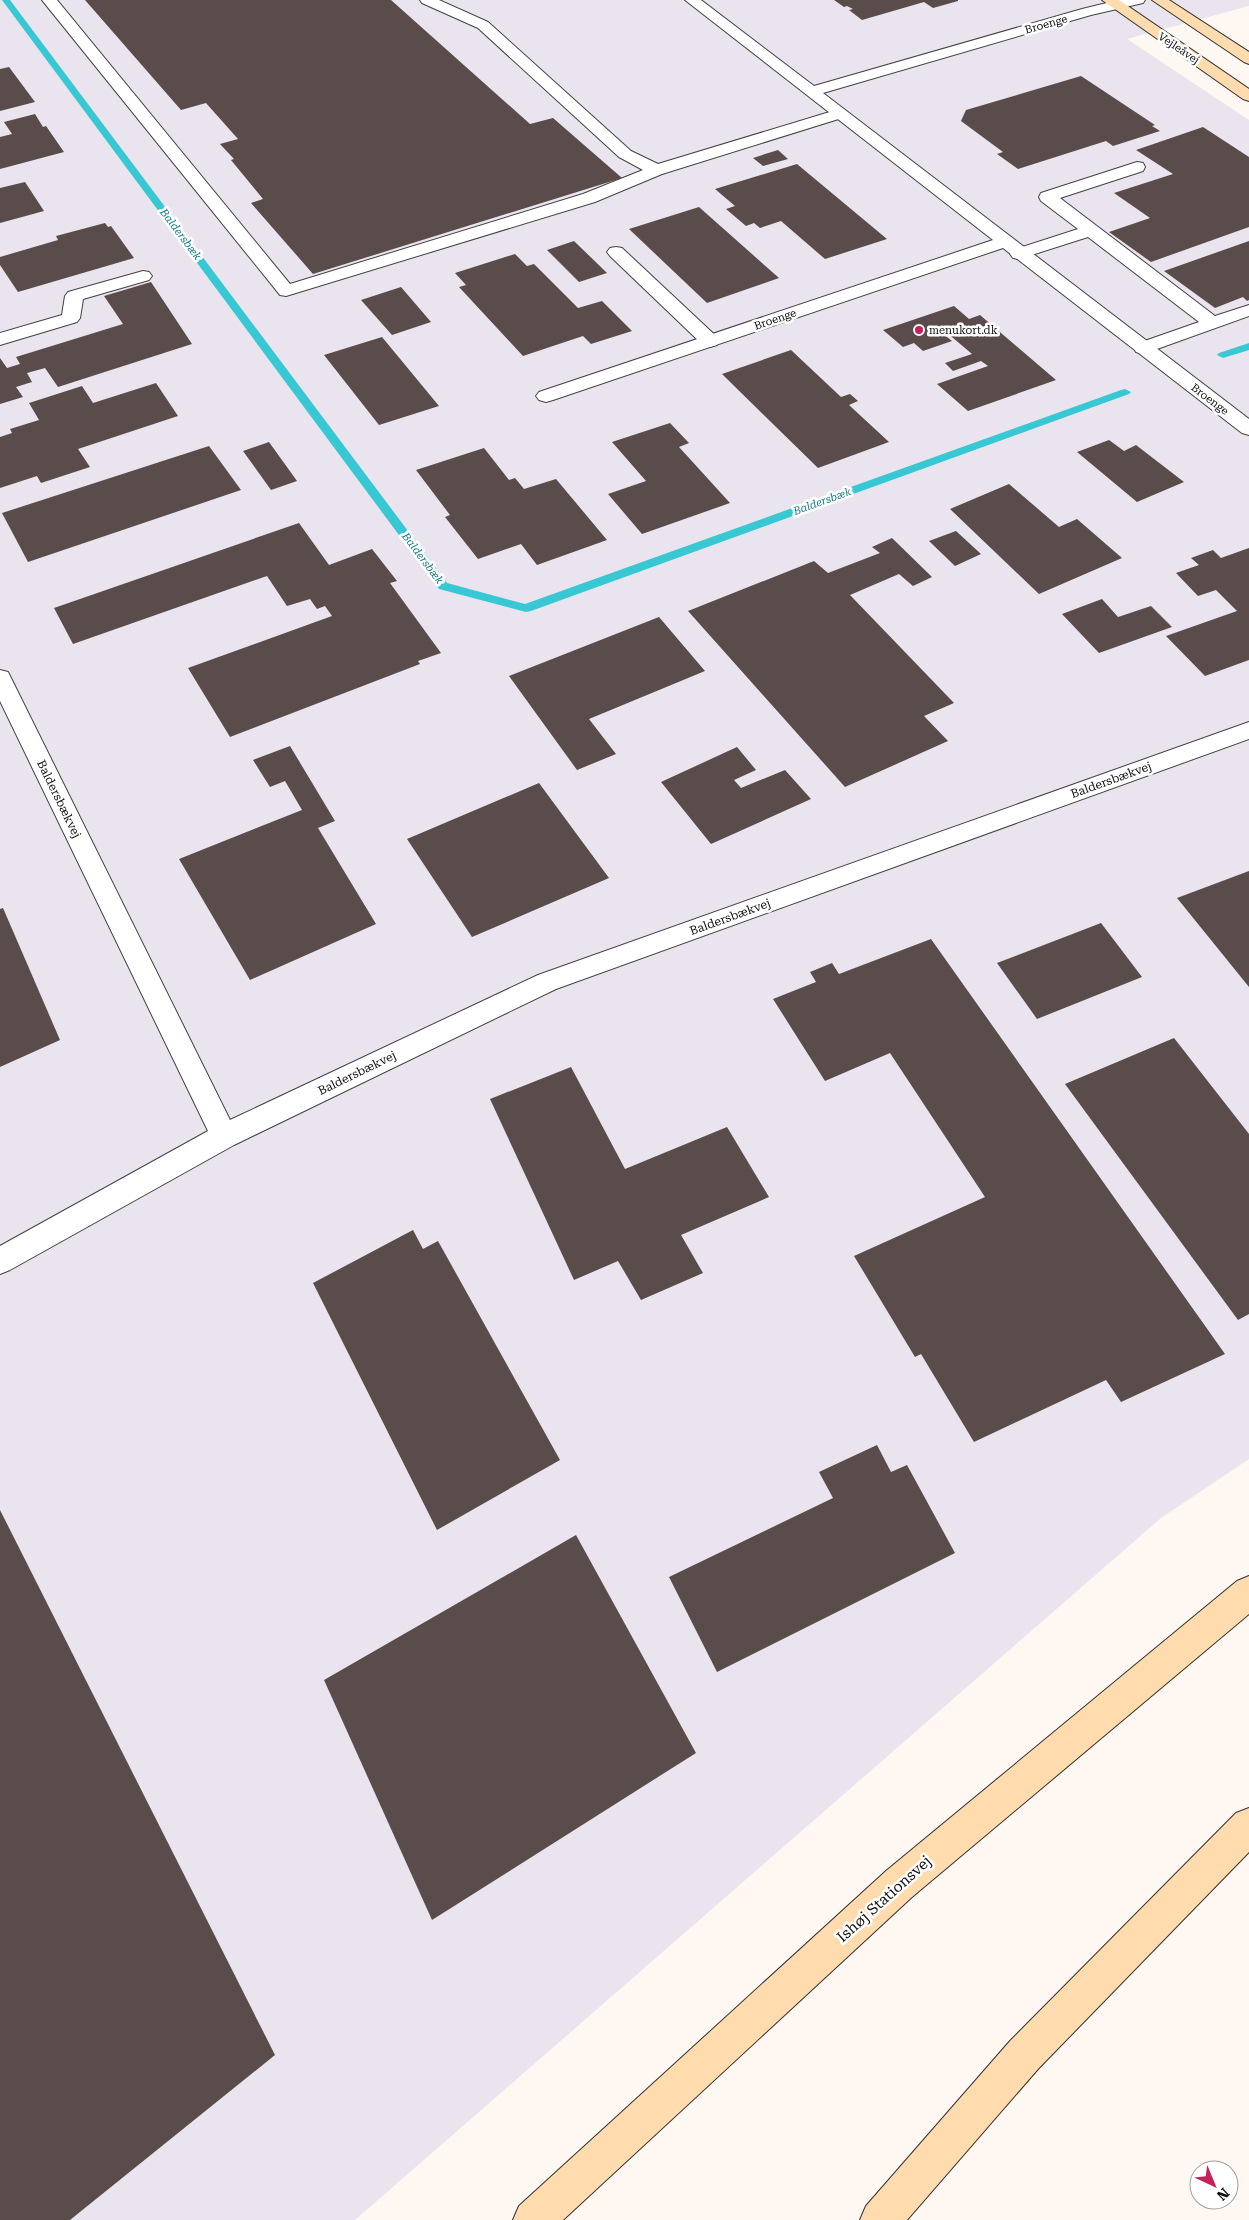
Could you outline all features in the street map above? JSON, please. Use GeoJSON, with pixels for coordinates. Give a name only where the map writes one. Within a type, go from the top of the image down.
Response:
{"type":"FeatureCollection","features":[{"type":"Feature","properties":{"kind":"main road"},"geometry":{"type":"LineString","coordinates":[[1159,0],[1249,59]]}},
{"type":"Feature","properties":{"kind":"main road","name":"Vejleåvej"},"geometry":{"type":"LineString","coordinates":[[1112,3],[1249,96]]}},
{"type":"Feature","properties":{"kind":"main road","name":"Ishøj Stationsvej"},"geometry":{"type":"LineString","coordinates":[[533,2220],[899,1884],[1249,1593]]}},
{"type":"Feature","properties":{"kind":"main road"},"geometry":{"type":"LineString","coordinates":[[880,2220],[1024,2055],[1249,1826]]}},
{"type":"Feature","properties":{"kind":"street"},"geometry":{"type":"LineString","coordinates":[[49,0],[286,291],[589,198],[656,170],[838,114]]}},
{"type":"Feature","properties":{"kind":"street"},"geometry":{"type":"LineString","coordinates":[[427,0],[483,24],[625,154],[656,170]]}},
{"type":"Feature","properties":{"kind":"street","name":"Broenge"},"geometry":{"type":"LineString","coordinates":[[692,0],[1249,429]]}},
{"type":"Feature","properties":{"kind":"street","name":"Broenge"},"geometry":{"type":"LineString","coordinates":[[811,92],[1112,3],[1138,0]]}},
{"type":"Feature","properties":{"kind":"street"},"geometry":{"type":"LineString","coordinates":[[1137,167],[1047,197],[1212,323]]}},
{"type":"Feature","properties":{"kind":"street"},"geometry":{"type":"LineString","coordinates":[[1020,254],[1091,230]]}},
{"type":"Feature","properties":{"kind":"street","name":"Broenge"},"geometry":{"type":"LineString","coordinates":[[546,396],[1004,242]]}},
{"type":"Feature","properties":{"kind":"street"},"geometry":{"type":"LineString","coordinates":[[616,252],[710,341]]}},
{"type":"Feature","properties":{"kind":"street"},"geometry":{"type":"LineString","coordinates":[[0,339],[71,318],[74,296],[143,276]]}},
{"type":"Feature","properties":{"kind":"street"},"geometry":{"type":"LineString","coordinates":[[1143,348],[1249,310]]}},
{"type":"Feature","properties":{"kind":"street","name":"Baldersbækvej"},"geometry":{"type":"LineString","coordinates":[[0,678],[224,1136]]}},
{"type":"Feature","properties":{"kind":"street","name":"Baldersbækvej"},"geometry":{"type":"LineString","coordinates":[[0,1261],[224,1136],[547,982],[1249,730]]}},
{"type":"Feature","properties":{"kind":"shaded area"},"geometry":{"type":"Polygon","coordinates":[[[0,0],[1249,0],[1249,6],[1127,39],[1249,120],[1249,1459],[1161,1518],[355,2220],[0,2220],[0,0]]]}},
{"type":"Feature","properties":{"kind":"building"},"geometry":{"type":"Polygon","coordinates":[[[85,0],[391,0],[530,124],[553,118],[622,178],[313,274],[251,203],[263,199],[231,160],[234,159],[220,144],[238,139],[206,103],[181,110],[85,0]]]}},
{"type":"Feature","properties":{"kind":"building"},"geometry":{"type":"Polygon","coordinates":[[[834,0],[958,1],[933,8],[924,2],[862,20],[849,10],[853,9],[847,6],[844,7],[834,0]]]}},
{"type":"Feature","properties":{"kind":"building"},"geometry":{"type":"Polygon","coordinates":[[[9,67],[35,102],[0,111],[0,69],[9,67]]]}},
{"type":"Feature","properties":{"kind":"building"},"geometry":{"type":"Polygon","coordinates":[[[1081,76],[1155,125],[1152,126],[1160,131],[1113,146],[1106,141],[1018,169],[997,154],[1003,152],[961,121],[966,110],[1081,76]]]}},
{"type":"Feature","properties":{"kind":"building"},"geometry":{"type":"Polygon","coordinates":[[[35,114],[43,127],[46,126],[64,152],[0,169],[0,137],[12,134],[4,122],[35,114]]]}},
{"type":"Feature","properties":{"kind":"building"},"geometry":{"type":"Polygon","coordinates":[[[1203,127],[1249,157],[1249,227],[1151,262],[1109,232],[1150,218],[1114,193],[1173,174],[1136,150],[1203,127]]]}},
{"type":"Feature","properties":{"kind":"building"},"geometry":{"type":"Polygon","coordinates":[[[778,150],[788,159],[763,166],[753,158],[778,150]]]}},
{"type":"Feature","properties":{"kind":"building"},"geometry":{"type":"Polygon","coordinates":[[[797,164],[887,239],[825,259],[781,221],[760,228],[754,223],[746,226],[726,209],[735,206],[715,189],[797,164]]]}},
{"type":"Feature","properties":{"kind":"building"},"geometry":{"type":"Polygon","coordinates":[[[25,182],[44,211],[0,223],[0,188],[25,182]]]}},
{"type":"Feature","properties":{"kind":"building"},"geometry":{"type":"Polygon","coordinates":[[[699,207],[779,278],[707,303],[629,229],[699,207]]]}},
{"type":"Feature","properties":{"kind":"building"},"geometry":{"type":"Polygon","coordinates":[[[105,223],[108,227],[111,226],[134,258],[18,292],[0,265],[0,257],[58,240],[56,236],[105,223]]]}},
{"type":"Feature","properties":{"kind":"building"},"geometry":{"type":"Polygon","coordinates":[[[574,241],[607,273],[579,282],[547,250],[574,241]]]}},
{"type":"Feature","properties":{"kind":"building"},"geometry":{"type":"Polygon","coordinates":[[[1249,241],[1249,300],[1247,301],[1243,297],[1215,308],[1164,271],[1249,241]]]}},
{"type":"Feature","properties":{"kind":"building"},"geometry":{"type":"Polygon","coordinates":[[[515,254],[527,266],[534,264],[578,308],[602,301],[632,331],[591,344],[583,336],[523,356],[459,287],[466,285],[455,273],[515,254]]]}},
{"type":"Feature","properties":{"kind":"building"},"geometry":{"type":"Polygon","coordinates":[[[151,282],[192,344],[58,387],[45,368],[27,373],[32,382],[16,387],[23,397],[0,404],[0,358],[7,368],[20,364],[16,357],[123,324],[104,296],[151,282]]]}},
{"type":"Feature","properties":{"kind":"building"},"geometry":{"type":"Polygon","coordinates":[[[401,287],[431,322],[392,335],[361,300],[401,287]]]}},
{"type":"Feature","properties":{"kind":"building"},"geometry":{"type":"Polygon","coordinates":[[[954,306],[969,319],[980,315],[1056,380],[968,411],[937,384],[988,366],[981,361],[953,371],[945,363],[972,354],[946,332],[942,333],[952,341],[923,351],[914,343],[903,347],[883,330],[954,306]]]}},
{"type":"Feature","properties":{"kind":"building"},"geometry":{"type":"Polygon","coordinates":[[[382,337],[439,406],[379,425],[324,355],[382,337]]]}},
{"type":"Feature","properties":{"kind":"building"},"geometry":{"type":"Polygon","coordinates":[[[791,350],[841,397],[850,394],[858,401],[849,405],[889,442],[818,468],[722,374],[791,350]]]}},
{"type":"Feature","properties":{"kind":"building"},"geometry":{"type":"Polygon","coordinates":[[[156,383],[178,416],[78,449],[90,467],[41,483],[37,476],[0,488],[0,437],[12,433],[10,429],[39,420],[29,403],[82,386],[93,403],[156,383]]]}},
{"type":"Feature","properties":{"kind":"building"},"geometry":{"type":"Polygon","coordinates":[[[670,423],[689,443],[679,447],[730,503],[642,534],[608,494],[646,481],[612,442],[670,423]]]}},
{"type":"Feature","properties":{"kind":"building"},"geometry":{"type":"Polygon","coordinates":[[[1109,440],[1124,451],[1136,445],[1184,482],[1137,502],[1077,452],[1109,440]]]}},
{"type":"Feature","properties":{"kind":"building"},"geometry":{"type":"Polygon","coordinates":[[[269,442],[297,481],[271,490],[243,451],[269,442]]]}},
{"type":"Feature","properties":{"kind":"building"},"geometry":{"type":"Polygon","coordinates":[[[209,446],[241,490],[28,562],[2,513],[209,446]]]}},
{"type":"Feature","properties":{"kind":"building"},"geometry":{"type":"Polygon","coordinates":[[[484,448],[509,480],[515,478],[524,489],[556,479],[607,540],[537,565],[521,544],[478,559],[445,517],[450,515],[416,470],[484,448]]]}},
{"type":"Feature","properties":{"kind":"building"},"geometry":{"type":"Polygon","coordinates":[[[1009,484],[1059,527],[1077,519],[1122,558],[1039,594],[950,509],[1009,484]]]}},
{"type":"Feature","properties":{"kind":"building"},"geometry":{"type":"Polygon","coordinates":[[[299,523],[329,565],[372,549],[397,581],[390,583],[441,653],[418,661],[420,664],[230,737],[188,668],[332,616],[325,606],[317,609],[310,599],[287,606],[267,576],[73,644],[54,608],[299,523]]]}},
{"type":"Feature","properties":{"kind":"building"},"geometry":{"type":"Polygon","coordinates":[[[956,531],[981,554],[955,566],[929,541],[956,531]]]}},
{"type":"Feature","properties":{"kind":"building"},"geometry":{"type":"Polygon","coordinates":[[[892,538],[932,577],[913,586],[899,574],[850,595],[954,703],[924,716],[948,741],[845,787],[688,611],[814,561],[828,573],[880,553],[872,547],[892,538]]]}},
{"type":"Feature","properties":{"kind":"building"},"geometry":{"type":"Polygon","coordinates":[[[1249,548],[1249,660],[1205,676],[1166,636],[1237,611],[1216,590],[1198,596],[1176,573],[1199,565],[1191,558],[1213,550],[1221,558],[1249,548]]]}},
{"type":"Feature","properties":{"kind":"building"},"geometry":{"type":"Polygon","coordinates":[[[1102,599],[1118,617],[1151,606],[1172,627],[1099,653],[1062,614],[1102,599]]]}},
{"type":"Feature","properties":{"kind":"building"},"geometry":{"type":"Polygon","coordinates":[[[659,617],[705,671],[589,719],[616,754],[577,770],[509,676],[659,617]]]}},
{"type":"Feature","properties":{"kind":"building"},"geometry":{"type":"Polygon","coordinates":[[[290,746],[335,821],[318,828],[376,924],[250,980],[179,859],[302,810],[285,781],[270,787],[253,760],[290,746]]]}},
{"type":"Feature","properties":{"kind":"building"},"geometry":{"type":"Polygon","coordinates":[[[737,747],[756,770],[734,780],[741,788],[785,770],[811,799],[711,844],[661,782],[737,747]]]}},
{"type":"Feature","properties":{"kind":"building"},"geometry":{"type":"Polygon","coordinates":[[[539,783],[609,878],[472,937],[407,839],[539,783]]]}},
{"type":"Feature","properties":{"kind":"building"},"geometry":{"type":"Polygon","coordinates":[[[1249,871],[1249,987],[1177,898],[1249,871]]]}},
{"type":"Feature","properties":{"kind":"building"},"geometry":{"type":"Polygon","coordinates":[[[3,908],[60,1040],[0,1067],[0,909],[3,908]]]}},
{"type":"Feature","properties":{"kind":"building"},"geometry":{"type":"Polygon","coordinates":[[[1101,923],[1142,977],[1037,1019],[997,963],[1101,923]]]}},
{"type":"Feature","properties":{"kind":"building"},"geometry":{"type":"Polygon","coordinates":[[[931,939],[1225,1354],[1121,1402],[1106,1380],[974,1442],[921,1354],[915,1357],[854,1256],[985,1197],[890,1053],[825,1081],[773,999],[816,982],[810,972],[832,963],[839,974],[931,939]]]}},
{"type":"Feature","properties":{"kind":"building"},"geometry":{"type":"Polygon","coordinates":[[[1174,1038],[1249,1134],[1249,1314],[1238,1320],[1065,1084],[1174,1038]]]}},
{"type":"Feature","properties":{"kind":"building"},"geometry":{"type":"Polygon","coordinates":[[[571,1067],[625,1169],[727,1127],[769,1197],[681,1235],[703,1273],[641,1300],[618,1261],[574,1280],[490,1099],[571,1067]]]}},
{"type":"Feature","properties":{"kind":"building"},"geometry":{"type":"Polygon","coordinates":[[[413,1230],[423,1249],[438,1241],[560,1460],[437,1530],[313,1283],[413,1230]]]}},
{"type":"Feature","properties":{"kind":"building"},"geometry":{"type":"Polygon","coordinates":[[[877,1445],[891,1472],[907,1465],[955,1553],[717,1672],[669,1577],[833,1498],[819,1472],[877,1445]]]}},
{"type":"Feature","properties":{"kind":"building"},"geometry":{"type":"Polygon","coordinates":[[[0,1510],[275,2055],[70,2220],[0,2220],[0,1510]]]}},
{"type":"Feature","properties":{"kind":"building"},"geometry":{"type":"Polygon","coordinates":[[[576,1535],[696,1753],[432,1920],[324,1680],[576,1535]]]}},
{"type":"Feature","properties":{"kind":"waterway","name":"Baldersbæk"},"geometry":{"type":"LineString","coordinates":[[6,0],[443,586],[526,608],[1125,392]]}},
{"type":"Feature","properties":{"kind":"waterway","name":"Baldersbæk"},"geometry":{"type":"LineString","coordinates":[[1223,355],[1249,346]]}},
{"type":"Feature","properties":{"kind":"place","name":"menukort.dk"},"geometry":{"type":"Point","coordinates":[919,330]}}]}
